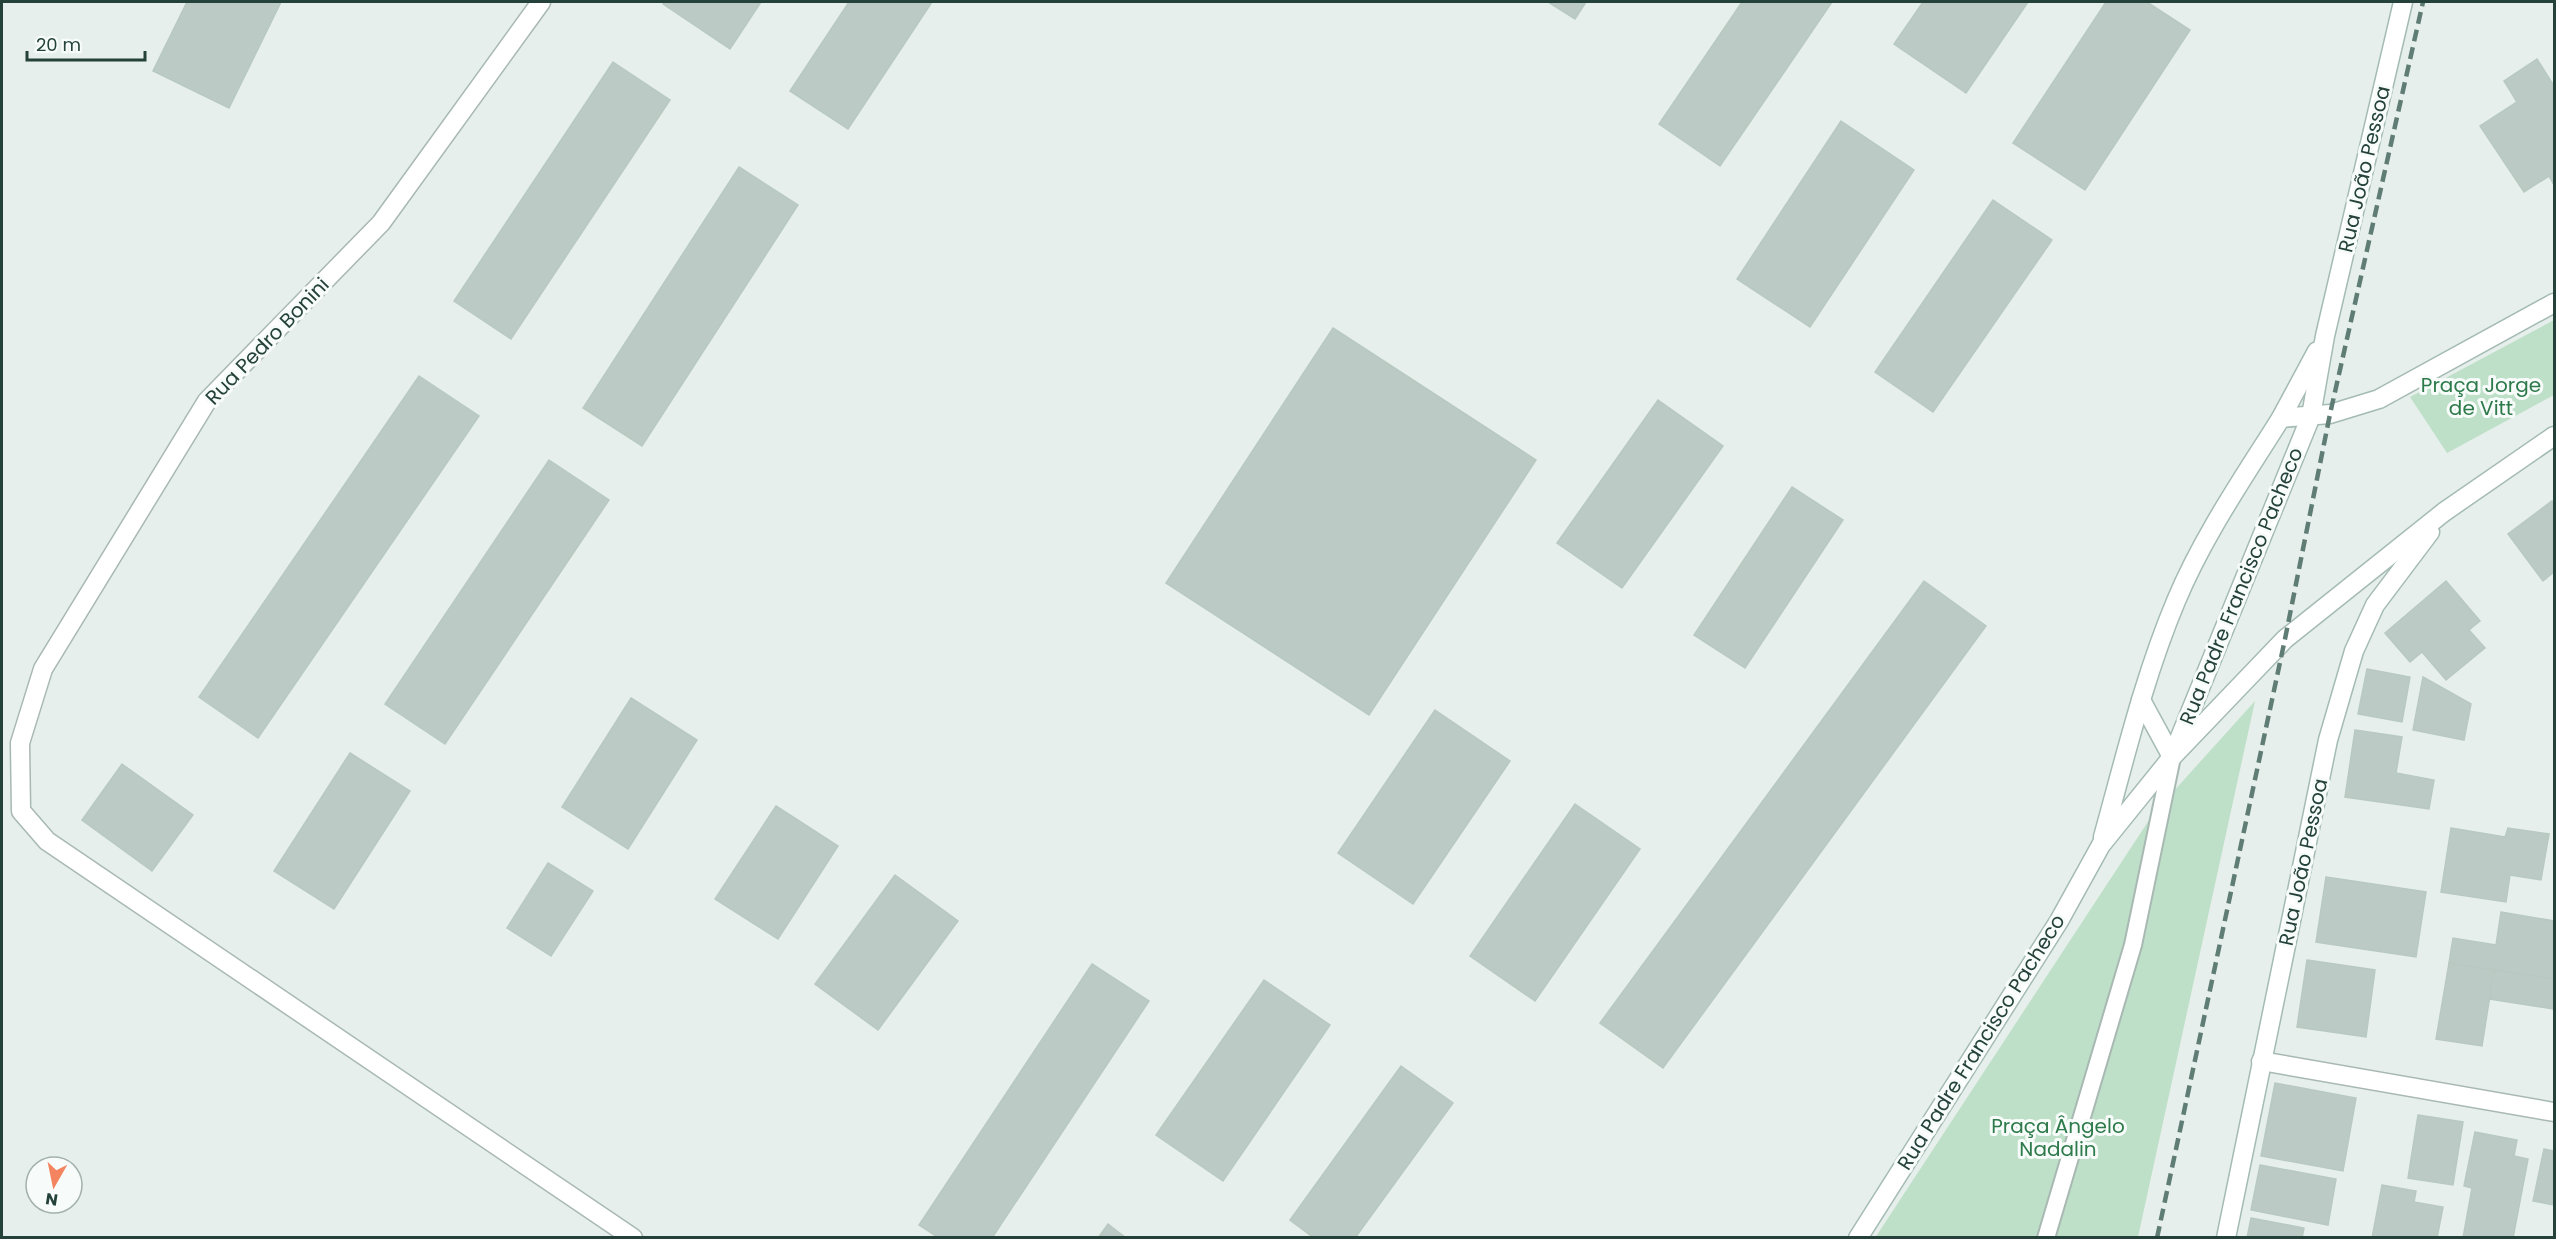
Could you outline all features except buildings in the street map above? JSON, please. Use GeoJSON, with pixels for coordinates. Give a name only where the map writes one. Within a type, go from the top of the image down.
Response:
{"type":"FeatureCollection","features":[{"type":"Feature","properties":{"kind":"main road","name":"Rua Pedro Bonini"},"geometry":{"type":"LineString","coordinates":[[541,2],[381,223],[207,401],[43,669],[20,743],[21,811],[47,841],[633,1238]]}},
{"type":"Feature","properties":{"kind":"main road","name":"Rua João Pessoa"},"geometry":{"type":"LineString","coordinates":[[2311,416],[2325,336],[2403,2]]}},
{"type":"Feature","properties":{"kind":"main road","name":"Rua Padre Francisco Pacheco"},"geometry":{"type":"LineString","coordinates":[[2101,845],[2141,700],[2176,600],[2212,528],[2281,418],[2330,414],[2379,399],[2554,303]]}},
{"type":"Feature","properties":{"kind":"main road","name":"Rua João Pessoa"},"geometry":{"type":"LineString","coordinates":[[2281,418],[2325,336]]}},
{"type":"Feature","properties":{"kind":"main road","name":"Rua Padre Francisco Pacheco"},"geometry":{"type":"LineString","coordinates":[[2172,757],[2311,416]]}},
{"type":"Feature","properties":{"kind":"main road","name":"Rua Padre Francisco Pacheco"},"geometry":{"type":"LineString","coordinates":[[1857,1238],[2059,921],[2101,845],[2172,757],[2285,639],[2444,512],[2554,436]]}},
{"type":"Feature","properties":{"kind":"main road","name":"Rua João Pessoa"},"geometry":{"type":"LineString","coordinates":[[2226,1238],[2328,740],[2354,651],[2375,605],[2444,512]]}},
{"type":"Feature","properties":{"kind":"main road"},"geometry":{"type":"LineString","coordinates":[[2141,700],[2172,757]]}},
{"type":"Feature","properties":{"kind":"main road"},"geometry":{"type":"LineString","coordinates":[[2261,1061],[2554,1112]]}},
{"type":"Feature","properties":{"kind":"lane"},"geometry":{"type":"LineString","coordinates":[[2046,1238],[2133,945],[2172,757]]}},
{"type":"Feature","properties":{"kind":"green space","name":"Praça Jorge de Vitt"},"geometry":{"type":"Polygon","coordinates":[[[2554,320],[2554,395],[2447,453],[2410,397],[2554,320]]]}},
{"type":"Feature","properties":{"kind":"green space","name":"Praça Ângelo Nadalin"},"geometry":{"type":"Polygon","coordinates":[[[2255,701],[2138,1237],[1875,1238],[2153,814],[2255,701]]]}},
{"type":"Feature","properties":{"kind":"railway"},"geometry":{"type":"LineString","coordinates":[[2157,1238],[2285,639],[2330,414],[2423,2]]}}]}
